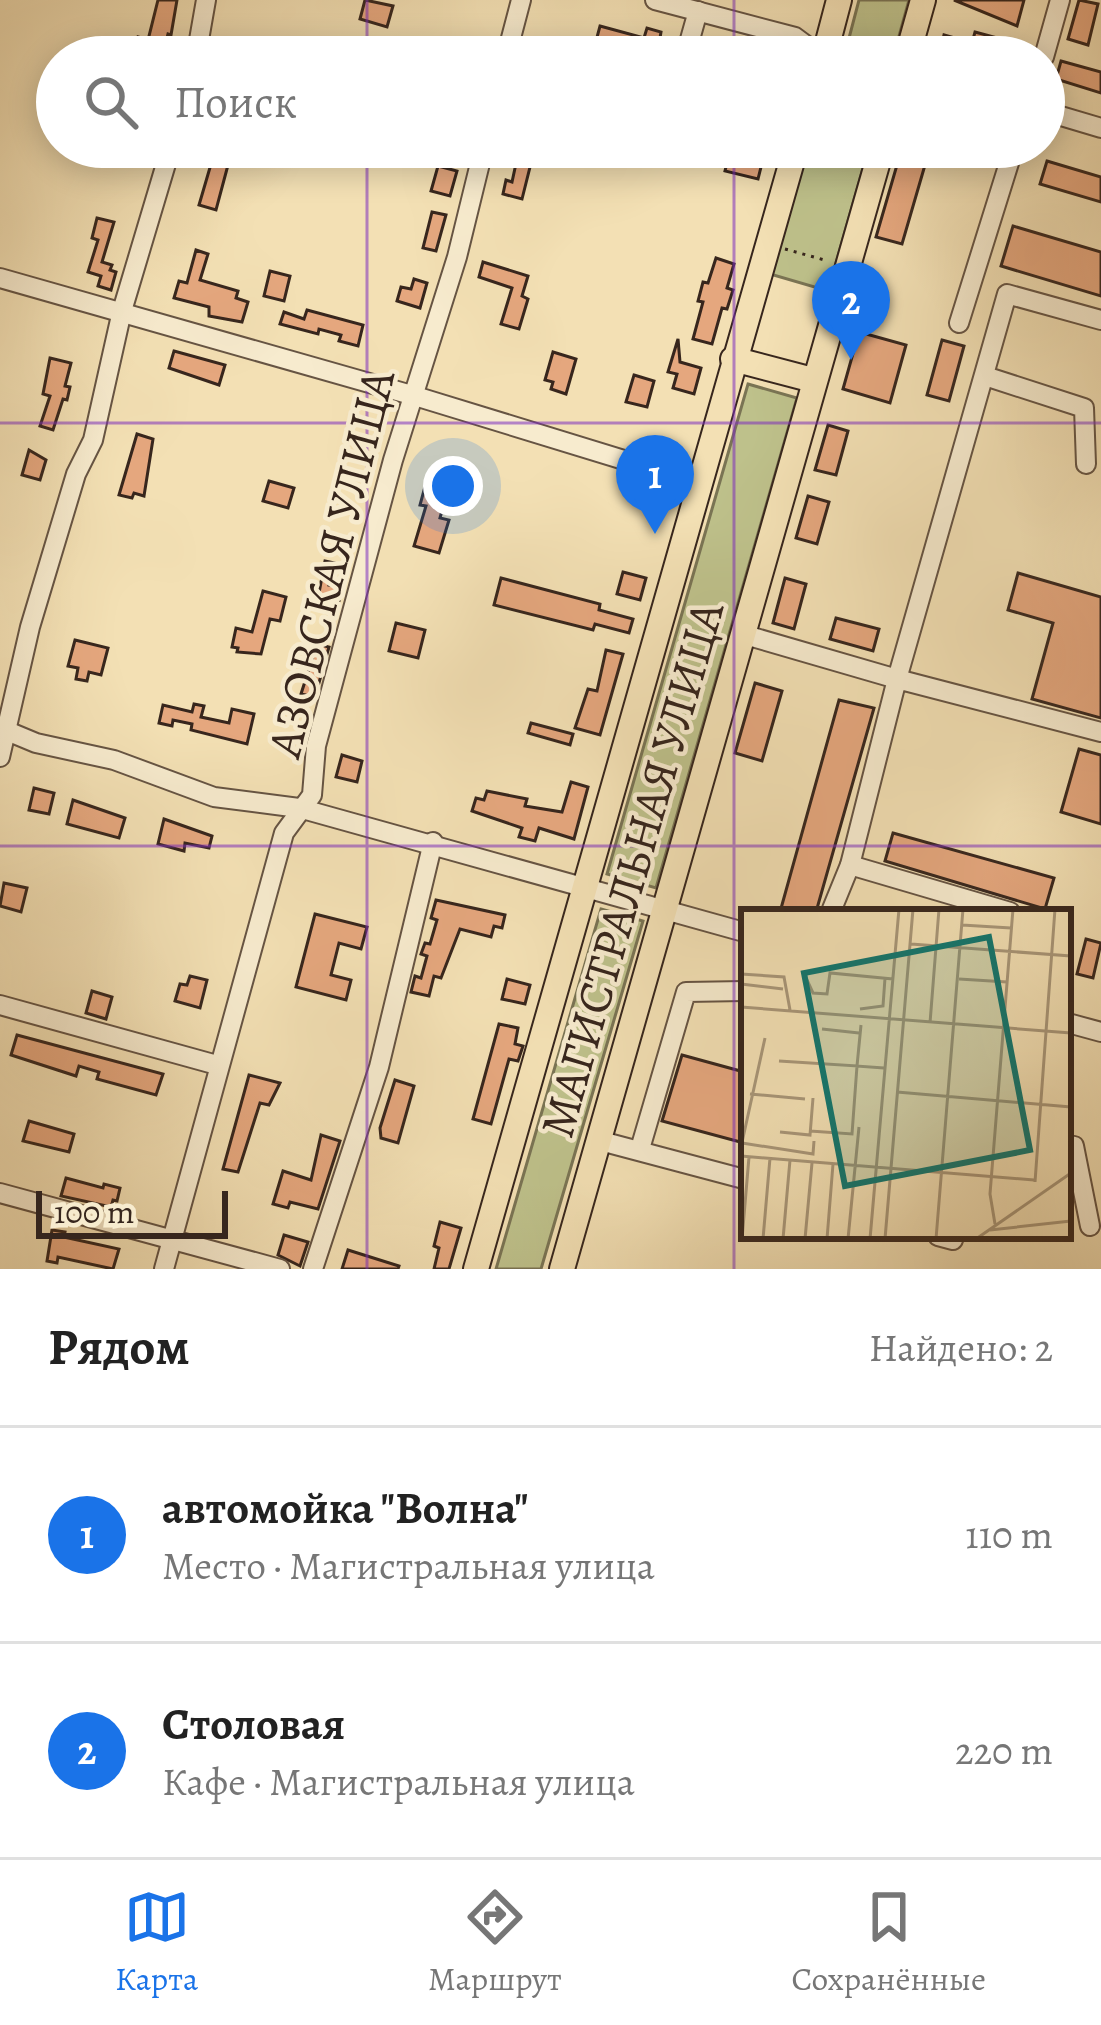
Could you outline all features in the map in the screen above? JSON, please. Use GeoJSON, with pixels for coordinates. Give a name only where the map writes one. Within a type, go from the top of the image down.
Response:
{"type":"FeatureCollection","features":[{"type":"Feature","properties":{"kind":"main road"},"geometry":{"type":"LineString","coordinates":[[829,36],[839,0]]}},
{"type":"Feature","properties":{"kind":"main road"},"geometry":{"type":"LineString","coordinates":[[913,36],[923,0]]}},
{"type":"Feature","properties":{"kind":"main road","name":"МАГИСТРАЛЬНАЯ УЛИЦА"},"geometry":{"type":"LineString","coordinates":[[476,1269],[790,168]]}},
{"type":"Feature","properties":{"kind":"main road","name":"МАГИСТРАЛЬНАЯ УЛИЦА"},"geometry":{"type":"LineString","coordinates":[[562,1269],[876,168]]}},
{"type":"Feature","properties":{"kind":"main road"},"geometry":{"type":"LineString","coordinates":[[733,359],[813,380]]}},
{"type":"Feature","properties":{"kind":"street"},"geometry":{"type":"LineString","coordinates":[[200,36],[206,0]]}},
{"type":"Feature","properties":{"kind":"street"},"geometry":{"type":"LineString","coordinates":[[512,36],[521,0]]}},
{"type":"Feature","properties":{"kind":"street"},"geometry":{"type":"LineString","coordinates":[[655,0],[791,36]]}},
{"type":"Feature","properties":{"kind":"street"},"geometry":{"type":"LineString","coordinates":[[1050,36],[1060,0]]}},
{"type":"Feature","properties":{"kind":"street"},"geometry":{"type":"LineString","coordinates":[[691,36],[698,11]]}},
{"type":"Feature","properties":{"kind":"street"},"geometry":{"type":"LineString","coordinates":[[1065,117],[1101,128]]}},
{"type":"Feature","properties":{"kind":"street"},"geometry":{"type":"LineString","coordinates":[[0,757],[30,627],[76,474],[93,440],[122,310],[165,168]]}},
{"type":"Feature","properties":{"kind":"street","name":"АЗОВСКАЯ УЛИЦА"},"geometry":{"type":"LineString","coordinates":[[164,1269],[284,833],[312,795],[316,746],[479,168]]}},
{"type":"Feature","properties":{"kind":"street"},"geometry":{"type":"LineString","coordinates":[[959,323],[1008,168]]}},
{"type":"Feature","properties":{"kind":"street"},"geometry":{"type":"LineString","coordinates":[[0,278],[122,310],[699,483]]}},
{"type":"Feature","properties":{"kind":"street"},"geometry":{"type":"LineString","coordinates":[[832,909],[850,865],[897,680],[1007,294],[1101,320]]}},
{"type":"Feature","properties":{"kind":"street"},"geometry":{"type":"LineString","coordinates":[[985,376],[1084,408],[1086,464]]}},
{"type":"Feature","properties":{"kind":"street"},"geometry":{"type":"LineString","coordinates":[[742,634],[1101,732]]}},
{"type":"Feature","properties":{"kind":"street"},"geometry":{"type":"LineString","coordinates":[[3,729],[36,742],[114,760],[214,797],[299,808],[433,842],[741,931]]}},
{"type":"Feature","properties":{"kind":"street"},"geometry":{"type":"LineString","coordinates":[[313,1269],[379,1067],[433,842]]}},
{"type":"Feature","properties":{"kind":"street"},"geometry":{"type":"LineString","coordinates":[[850,865],[1000,909]]}},
{"type":"Feature","properties":{"kind":"street"},"geometry":{"type":"LineString","coordinates":[[640,1149],[686,992],[741,991]]}},
{"type":"Feature","properties":{"kind":"street"},"geometry":{"type":"LineString","coordinates":[[0,1005],[217,1065]]}},
{"type":"Feature","properties":{"kind":"street"},"geometry":{"type":"LineString","coordinates":[[1071,1024],[1101,1032]]}},
{"type":"Feature","properties":{"kind":"street"},"geometry":{"type":"LineString","coordinates":[[597,1140],[741,1178]]}},
{"type":"Feature","properties":{"kind":"street"},"geometry":{"type":"LineString","coordinates":[[1071,1146],[1090,1226]]}},
{"type":"Feature","properties":{"kind":"street"},"geometry":{"type":"LineString","coordinates":[[0,1193],[280,1269]]}},
{"type":"Feature","properties":{"kind":"path"},"geometry":{"type":"LineString","coordinates":[[767,244],[848,267]]}},
{"type":"Feature","properties":{"kind":"green space"},"geometry":{"type":"Polygon","coordinates":[[[859,0],[909,0],[899,36],[850,36],[859,0]]]}},
{"type":"Feature","properties":{"kind":"green space"},"geometry":{"type":"Polygon","coordinates":[[[802,168],[863,168],[828,291],[770,274],[802,168]]]}},
{"type":"Feature","properties":{"kind":"green space"},"geometry":{"type":"Polygon","coordinates":[[[748,384],[797,398],[656,888],[607,874],[748,384]]]}},
{"type":"Feature","properties":{"kind":"green space"},"geometry":{"type":"Polygon","coordinates":[[[601,909],[643,921],[541,1269],[496,1269],[601,909]]]}},
{"type":"Feature","properties":{"kind":"building"},"geometry":{"type":"Polygon","coordinates":[[[158,0],[177,0],[171,35],[149,36],[158,0]]]}},
{"type":"Feature","properties":{"kind":"building"},"geometry":{"type":"Polygon","coordinates":[[[365,0],[393,6],[387,27],[360,19],[365,0]]]}},
{"type":"Feature","properties":{"kind":"building"},"geometry":{"type":"Polygon","coordinates":[[[954,0],[1024,0],[1017,26],[954,0]]]}},
{"type":"Feature","properties":{"kind":"building"},"geometry":{"type":"Polygon","coordinates":[[[1079,0],[1098,4],[1088,45],[1068,39],[1079,0]]]}},
{"type":"Feature","properties":{"kind":"building"},"geometry":{"type":"Polygon","coordinates":[[[600,26],[637,36],[597,36],[600,26]]]}},
{"type":"Feature","properties":{"kind":"building"},"geometry":{"type":"Polygon","coordinates":[[[647,28],[661,32],[660,36],[645,36],[647,28]]]}},
{"type":"Feature","properties":{"kind":"building"},"geometry":{"type":"Polygon","coordinates":[[[1065,62],[1101,72],[1101,93],[1065,82],[1065,62]]]}},
{"type":"Feature","properties":{"kind":"building"},"geometry":{"type":"Polygon","coordinates":[[[1065,166],[1101,177],[1101,202],[1040,184],[1045,168],[1065,166]]]}},
{"type":"Feature","properties":{"kind":"building"},"geometry":{"type":"Polygon","coordinates":[[[210,168],[227,168],[216,210],[199,205],[210,168]]]}},
{"type":"Feature","properties":{"kind":"building"},"geometry":{"type":"Polygon","coordinates":[[[437,168],[457,171],[450,196],[431,191],[437,168]]]}},
{"type":"Feature","properties":{"kind":"building"},"geometry":{"type":"Polygon","coordinates":[[[515,168],[530,168],[522,199],[503,194],[506,180],[512,182],[515,168]]]}},
{"type":"Feature","properties":{"kind":"building"},"geometry":{"type":"Polygon","coordinates":[[[726,168],[761,168],[758,179],[726,168]]]}},
{"type":"Feature","properties":{"kind":"building"},"geometry":{"type":"Polygon","coordinates":[[[896,168],[924,168],[902,244],[876,237],[896,168]]]}},
{"type":"Feature","properties":{"kind":"building"},"geometry":{"type":"Polygon","coordinates":[[[432,212],[446,215],[436,251],[423,248],[432,212]]]}},
{"type":"Feature","properties":{"kind":"building"},"geometry":{"type":"Polygon","coordinates":[[[97,218],[114,222],[102,262],[116,272],[111,290],[98,286],[101,276],[88,272],[98,240],[92,238],[97,218]]]}},
{"type":"Feature","properties":{"kind":"building"},"geometry":{"type":"Polygon","coordinates":[[[1013,226],[1101,252],[1101,296],[1001,266],[1013,226]]]}},
{"type":"Feature","properties":{"kind":"building"},"geometry":{"type":"Polygon","coordinates":[[[196,250],[208,254],[200,280],[238,291],[236,298],[248,302],[242,322],[209,316],[209,307],[174,298],[179,281],[187,283],[196,250]]]}},
{"type":"Feature","properties":{"kind":"building"},"geometry":{"type":"Polygon","coordinates":[[[716,258],[734,264],[727,288],[733,290],[727,309],[722,308],[712,344],[693,339],[703,282],[708,283],[716,258]]]}},
{"type":"Feature","properties":{"kind":"building"},"geometry":{"type":"Polygon","coordinates":[[[483,262],[528,276],[522,296],[528,299],[519,329],[501,324],[512,288],[479,277],[483,262]]]}},
{"type":"Feature","properties":{"kind":"building"},"geometry":{"type":"Polygon","coordinates":[[[270,271],[290,276],[284,301],[264,296],[270,271]]]}},
{"type":"Feature","properties":{"kind":"building"},"geometry":{"type":"Polygon","coordinates":[[[414,279],[427,283],[420,308],[397,301],[401,287],[411,289],[414,279]]]}},
{"type":"Feature","properties":{"kind":"building"},"geometry":{"type":"Polygon","coordinates":[[[307,310],[363,325],[358,346],[339,341],[341,335],[280,324],[284,312],[304,319],[307,310]]]}},
{"type":"Feature","properties":{"kind":"building"},"geometry":{"type":"Polygon","coordinates":[[[859,332],[906,345],[890,403],[843,389],[859,332]]]}},
{"type":"Feature","properties":{"kind":"building"},"geometry":{"type":"Polygon","coordinates":[[[678,339],[680,362],[701,368],[694,394],[673,388],[677,374],[668,372],[678,339]]]}},
{"type":"Feature","properties":{"kind":"building"},"geometry":{"type":"Polygon","coordinates":[[[942,340],[964,346],[949,401],[927,395],[942,340]]]}},
{"type":"Feature","properties":{"kind":"building"},"geometry":{"type":"Polygon","coordinates":[[[174,351],[225,365],[219,385],[169,368],[174,351]]]}},
{"type":"Feature","properties":{"kind":"building"},"geometry":{"type":"Polygon","coordinates":[[[553,352],[576,359],[566,394],[551,389],[553,382],[545,380],[553,352]]]}},
{"type":"Feature","properties":{"kind":"building"},"geometry":{"type":"Polygon","coordinates":[[[50,358],[71,363],[67,400],[63,399],[53,430],[40,426],[50,396],[43,394],[50,358]]]}},
{"type":"Feature","properties":{"kind":"building"},"geometry":{"type":"Polygon","coordinates":[[[634,375],[654,381],[647,407],[626,402],[634,375]]]}},
{"type":"Feature","properties":{"kind":"building"},"geometry":{"type":"Polygon","coordinates":[[[828,425],[848,431],[836,475],[815,470],[828,425]]]}},
{"type":"Feature","properties":{"kind":"building"},"geometry":{"type":"Polygon","coordinates":[[[137,434],[153,439],[144,496],[134,493],[132,498],[119,495],[137,434]]]}},
{"type":"Feature","properties":{"kind":"building"},"geometry":{"type":"Polygon","coordinates":[[[29,450],[46,460],[40,480],[22,475],[29,450]]]}},
{"type":"Feature","properties":{"kind":"building"},"geometry":{"type":"Polygon","coordinates":[[[427,479],[449,485],[440,518],[449,520],[439,553],[414,546],[426,506],[420,505],[427,479]]]}},
{"type":"Feature","properties":{"kind":"building"},"geometry":{"type":"Polygon","coordinates":[[[269,481],[294,488],[288,508],[263,501],[269,481]]]}},
{"type":"Feature","properties":{"kind":"building"},"geometry":{"type":"Polygon","coordinates":[[[808,496],[829,502],[817,544],[796,538],[808,496]]]}},
{"type":"Feature","properties":{"kind":"building"},"geometry":{"type":"Polygon","coordinates":[[[325,561],[334,563],[329,585],[343,588],[339,601],[330,599],[327,612],[316,609],[325,561]]]}},
{"type":"Feature","properties":{"kind":"building"},"geometry":{"type":"Polygon","coordinates":[[[623,572],[646,578],[640,600],[617,594],[623,572]]]}},
{"type":"Feature","properties":{"kind":"building"},"geometry":{"type":"Polygon","coordinates":[[[1018,573],[1101,597],[1101,718],[1032,699],[1053,623],[1008,610],[1018,573]]]}},
{"type":"Feature","properties":{"kind":"building"},"geometry":{"type":"Polygon","coordinates":[[[501,578],[600,604],[599,610],[633,619],[629,633],[595,624],[593,630],[494,605],[501,578]]]}},
{"type":"Feature","properties":{"kind":"building"},"geometry":{"type":"Polygon","coordinates":[[[785,578],[806,584],[794,629],[773,623],[785,578]]]}},
{"type":"Feature","properties":{"kind":"building"},"geometry":{"type":"Polygon","coordinates":[[[263,591],[286,597],[280,621],[270,619],[261,654],[237,652],[232,647],[236,628],[252,632],[263,591]]]}},
{"type":"Feature","properties":{"kind":"building"},"geometry":{"type":"Polygon","coordinates":[[[836,618],[879,629],[873,651],[830,639],[836,618]]]}},
{"type":"Feature","properties":{"kind":"building"},"geometry":{"type":"Polygon","coordinates":[[[396,623],[425,630],[418,658],[389,651],[396,623]]]}},
{"type":"Feature","properties":{"kind":"building"},"geometry":{"type":"Polygon","coordinates":[[[75,640],[108,648],[101,675],[89,672],[87,681],[76,679],[78,668],[68,666],[75,640]]]}},
{"type":"Feature","properties":{"kind":"building"},"geometry":{"type":"Polygon","coordinates":[[[317,644],[329,647],[315,697],[301,694],[317,644]]]}},
{"type":"Feature","properties":{"kind":"building"},"geometry":{"type":"Polygon","coordinates":[[[606,650],[623,654],[600,735],[575,728],[588,689],[597,691],[606,650]]]}},
{"type":"Feature","properties":{"kind":"building"},"geometry":{"type":"Polygon","coordinates":[[[755,683],[782,691],[762,761],[735,753],[755,683]]]}},
{"type":"Feature","properties":{"kind":"building"},"geometry":{"type":"Polygon","coordinates":[[[839,700],[874,708],[817,909],[781,909],[839,700]]]}},
{"type":"Feature","properties":{"kind":"building"},"geometry":{"type":"Polygon","coordinates":[[[194,704],[204,706],[201,717],[229,723],[232,709],[254,714],[247,744],[191,730],[192,724],[159,723],[163,705],[192,712],[194,704]]]}},
{"type":"Feature","properties":{"kind":"building"},"geometry":{"type":"Polygon","coordinates":[[[531,723],[573,734],[570,745],[528,733],[531,723]]]}},
{"type":"Feature","properties":{"kind":"building"},"geometry":{"type":"Polygon","coordinates":[[[1079,749],[1101,755],[1101,824],[1061,812],[1079,749]]]}},
{"type":"Feature","properties":{"kind":"building"},"geometry":{"type":"Polygon","coordinates":[[[342,755],[362,761],[357,782],[336,777],[342,755]]]}},
{"type":"Feature","properties":{"kind":"building"},"geometry":{"type":"Polygon","coordinates":[[[571,782],[588,787],[574,839],[539,828],[535,841],[519,837],[522,828],[472,811],[476,798],[484,800],[487,791],[527,799],[525,806],[562,812],[571,782]]]}},
{"type":"Feature","properties":{"kind":"building"},"geometry":{"type":"Polygon","coordinates":[[[34,788],[54,793],[49,814],[29,810],[34,788]]]}},
{"type":"Feature","properties":{"kind":"building"},"geometry":{"type":"Polygon","coordinates":[[[73,800],[125,818],[119,838],[67,824],[73,800]]]}},
{"type":"Feature","properties":{"kind":"building"},"geometry":{"type":"Polygon","coordinates":[[[164,819],[212,836],[209,848],[185,843],[184,851],[158,844],[164,819]]]}},
{"type":"Feature","properties":{"kind":"building"},"geometry":{"type":"Polygon","coordinates":[[[893,833],[1054,878],[1045,909],[885,861],[893,833]]]}},
{"type":"Feature","properties":{"kind":"building"},"geometry":{"type":"Polygon","coordinates":[[[4,883],[27,888],[21,912],[0,906],[4,883]]]}},
{"type":"Feature","properties":{"kind":"building"},"geometry":{"type":"Polygon","coordinates":[[[436,900],[505,915],[502,928],[494,926],[491,937],[460,929],[441,978],[434,976],[429,996],[411,992],[415,976],[421,978],[427,956],[421,954],[425,943],[430,944],[437,920],[431,918],[436,900]]]}},
{"type":"Feature","properties":{"kind":"building"},"geometry":{"type":"Polygon","coordinates":[[[315,914],[367,927],[361,949],[339,943],[331,975],[351,980],[346,1000],[296,987],[315,914]]]}},
{"type":"Feature","properties":{"kind":"building"},"geometry":{"type":"Polygon","coordinates":[[[1086,939],[1101,943],[1093,978],[1077,974],[1086,939]]]}},
{"type":"Feature","properties":{"kind":"building"},"geometry":{"type":"Polygon","coordinates":[[[190,976],[207,980],[200,1008],[175,1001],[180,984],[187,985],[190,976]]]}},
{"type":"Feature","properties":{"kind":"building"},"geometry":{"type":"Polygon","coordinates":[[[507,979],[530,985],[525,1004],[502,999],[507,979]]]}},
{"type":"Feature","properties":{"kind":"building"},"geometry":{"type":"Polygon","coordinates":[[[92,991],[112,997],[106,1019],[86,1013],[92,991]]]}},
{"type":"Feature","properties":{"kind":"building"},"geometry":{"type":"Polygon","coordinates":[[[499,1024],[518,1028],[515,1044],[523,1046],[518,1061],[509,1059],[491,1124],[473,1119],[499,1024]]]}},
{"type":"Feature","properties":{"kind":"building"},"geometry":{"type":"Polygon","coordinates":[[[17,1035],[163,1074],[156,1095],[97,1079],[99,1072],[79,1066],[76,1076],[11,1055],[17,1035]]]}},
{"type":"Feature","properties":{"kind":"building"},"geometry":{"type":"Polygon","coordinates":[[[682,1055],[741,1071],[741,1142],[662,1121],[682,1055]]]}},
{"type":"Feature","properties":{"kind":"building"},"geometry":{"type":"Polygon","coordinates":[[[249,1075],[280,1083],[269,1105],[260,1103],[238,1172],[223,1169],[249,1075]]]}},
{"type":"Feature","properties":{"kind":"building"},"geometry":{"type":"Polygon","coordinates":[[[395,1080],[414,1086],[398,1143],[381,1138],[380,1128],[395,1080]]]}},
{"type":"Feature","properties":{"kind":"building"},"geometry":{"type":"Polygon","coordinates":[[[29,1121],[74,1134],[69,1152],[23,1141],[29,1121]]]}},
{"type":"Feature","properties":{"kind":"building"},"geometry":{"type":"Polygon","coordinates":[[[321,1135],[340,1141],[318,1209],[290,1202],[288,1208],[273,1204],[283,1171],[311,1180],[321,1135]]]}},
{"type":"Feature","properties":{"kind":"building"},"geometry":{"type":"Polygon","coordinates":[[[66,1178],[120,1188],[117,1201],[111,1207],[61,1196],[66,1178]]]}},
{"type":"Feature","properties":{"kind":"building"},"geometry":{"type":"Polygon","coordinates":[[[440,1222],[461,1228],[449,1269],[434,1269],[440,1222]]]}},
{"type":"Feature","properties":{"kind":"building"},"geometry":{"type":"Polygon","coordinates":[[[52,1230],[119,1249],[113,1269],[58,1257],[57,1263],[47,1261],[52,1230]]]}},
{"type":"Feature","properties":{"kind":"building"},"geometry":{"type":"Polygon","coordinates":[[[284,1235],[308,1242],[300,1266],[278,1255],[284,1235]]]}},
{"type":"Feature","properties":{"kind":"building"},"geometry":{"type":"Polygon","coordinates":[[[348,1250],[399,1266],[398,1269],[342,1269],[348,1250]]]}},
{"type":"Feature","properties":{"kind":"place","name":"Столовая"},"geometry":{"type":"Point","coordinates":[851,360]}},
{"type":"Feature","properties":{"kind":"place","name":"автомойка \"Волна\""},"geometry":{"type":"Point","coordinates":[655,534]}}]}
